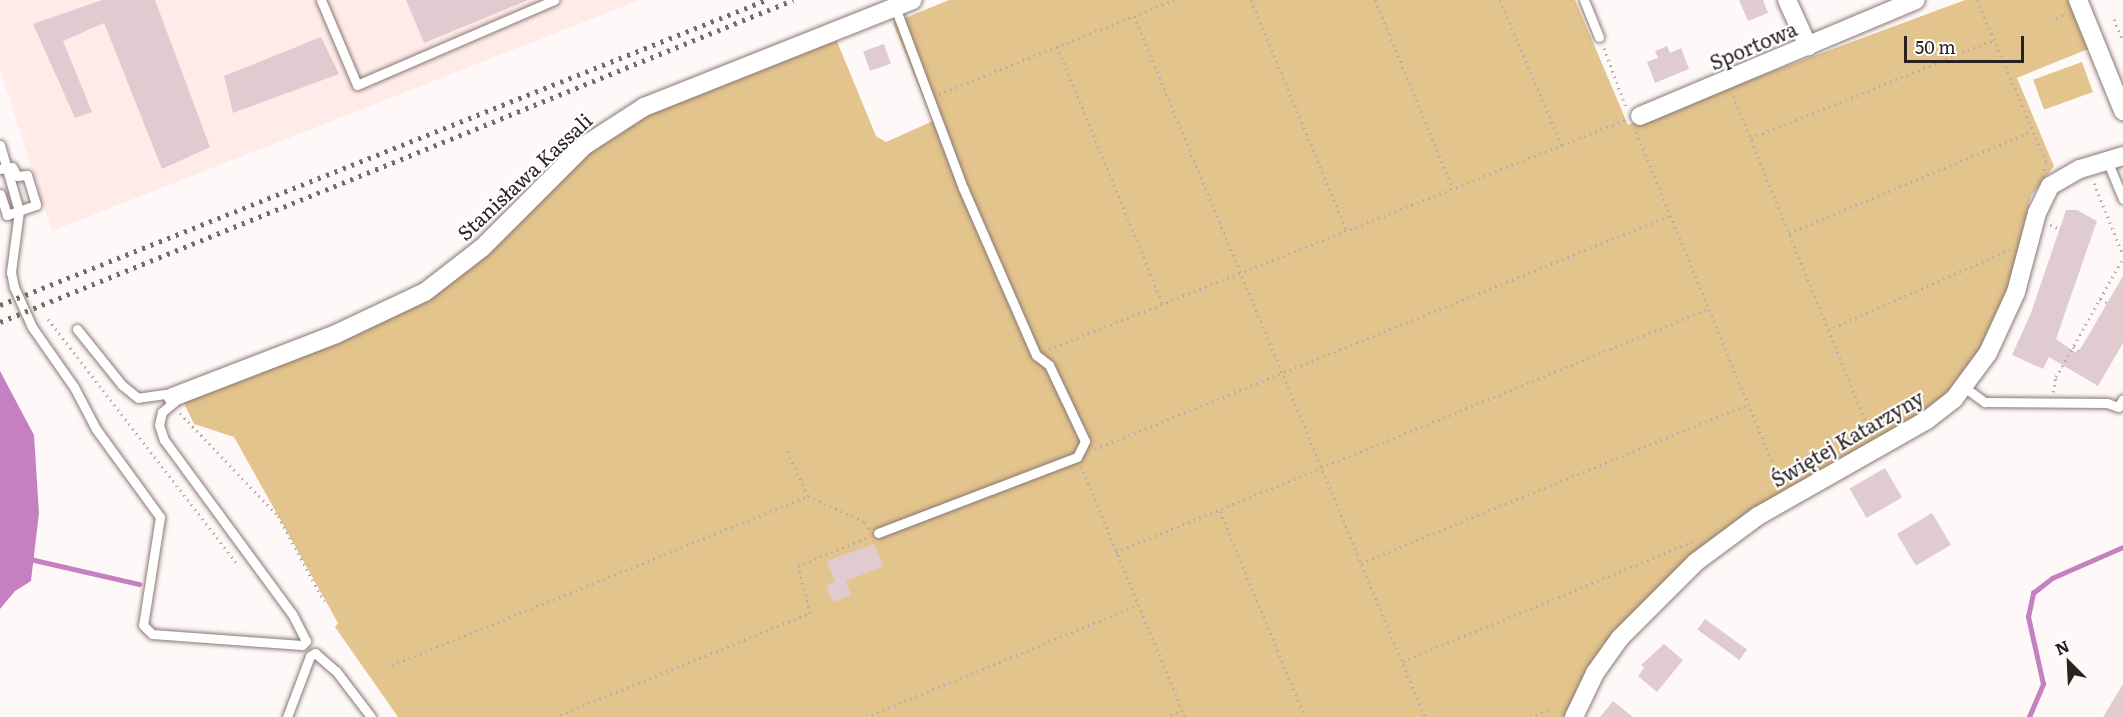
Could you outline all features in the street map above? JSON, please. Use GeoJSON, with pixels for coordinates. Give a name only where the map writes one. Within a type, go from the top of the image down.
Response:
{"type":"FeatureCollection","features":[{"type":"Feature","properties":{"kind":"street","name":"Stanisława Kassali"},"geometry":{"type":"LineString","coordinates":[[174,399],[336,334],[425,292],[482,248],[584,146],[644,107],[913,0]]}},
{"type":"Feature","properties":{"kind":"street"},"geometry":{"type":"LineString","coordinates":[[1787,0],[1808,46]]}},
{"type":"Feature","properties":{"kind":"street","name":"Sportowa"},"geometry":{"type":"LineString","coordinates":[[1635,117],[1916,0]]}},
{"type":"Feature","properties":{"kind":"street"},"geometry":{"type":"LineString","coordinates":[[2078,0],[2123,111]]}},
{"type":"Feature","properties":{"kind":"street","name":"Świętej Katarzyny"},"geometry":{"type":"LineString","coordinates":[[1574,717],[1595,673],[1620,638],[1696,562],[1758,516],[1928,420],[1964,387],[1988,353],[2016,292],[2037,213],[2050,186],[2059,178],[2115,158]]}},
{"type":"Feature","properties":{"kind":"lane"},"geometry":{"type":"LineString","coordinates":[[321,0],[357,85],[554,0]]}},
{"type":"Feature","properties":{"kind":"lane"},"geometry":{"type":"LineString","coordinates":[[1584,0],[1599,38]]}},
{"type":"Feature","properties":{"kind":"lane"},"geometry":{"type":"LineString","coordinates":[[878,533],[1079,461],[1085,441],[1049,365],[1036,355],[929,98],[895,7]]}},
{"type":"Feature","properties":{"kind":"lane"},"geometry":{"type":"LineString","coordinates":[[0,145],[3,168],[19,211],[11,272],[14,287],[32,327],[74,387],[96,429],[160,517],[143,624],[152,634],[300,643],[306,641],[292,614],[164,440],[159,425],[162,412],[174,399],[172,393],[138,398],[122,385],[77,329]]}},
{"type":"Feature","properties":{"kind":"lane"},"geometry":{"type":"LineString","coordinates":[[2115,158],[2123,199]]}},
{"type":"Feature","properties":{"kind":"lane"},"geometry":{"type":"LineString","coordinates":[[0,194],[7,215],[36,205],[27,175],[17,176],[12,167],[3,168]]}},
{"type":"Feature","properties":{"kind":"lane"},"geometry":{"type":"LineString","coordinates":[[1964,387],[1985,402],[2107,403],[2118,407],[2123,400]]}},
{"type":"Feature","properties":{"kind":"lane"},"geometry":{"type":"LineString","coordinates":[[300,643],[313,659]]}},
{"type":"Feature","properties":{"kind":"lane"},"geometry":{"type":"LineString","coordinates":[[287,717],[315,653],[336,671],[371,717]]}},
{"type":"Feature","properties":{"kind":"path"},"geometry":{"type":"LineString","coordinates":[[929,98],[1174,0]]}},
{"type":"Feature","properties":{"kind":"path"},"geometry":{"type":"LineString","coordinates":[[1251,0],[1347,232]]}},
{"type":"Feature","properties":{"kind":"path"},"geometry":{"type":"LineString","coordinates":[[1375,0],[1453,189]]}},
{"type":"Feature","properties":{"kind":"path"},"geometry":{"type":"LineString","coordinates":[[1500,0],[1562,146]]}},
{"type":"Feature","properties":{"kind":"path"},"geometry":{"type":"LineString","coordinates":[[1977,0],[2047,163],[2040,176]]}},
{"type":"Feature","properties":{"kind":"path"},"geometry":{"type":"LineString","coordinates":[[1134,16],[1238,274],[1282,372],[1425,717]]}},
{"type":"Feature","properties":{"kind":"path"},"geometry":{"type":"LineString","coordinates":[[2114,19],[2123,41]]}},
{"type":"Feature","properties":{"kind":"path"},"geometry":{"type":"LineString","coordinates":[[1599,38],[1635,117],[1669,216],[1782,486],[1778,492]]}},
{"type":"Feature","properties":{"kind":"path"},"geometry":{"type":"LineString","coordinates":[[1750,138],[1994,40]]}},
{"type":"Feature","properties":{"kind":"path"},"geometry":{"type":"LineString","coordinates":[[1057,46],[1163,305]]}},
{"type":"Feature","properties":{"kind":"path"},"geometry":{"type":"LineString","coordinates":[[1727,80],[1871,434]]}},
{"type":"Feature","properties":{"kind":"path"},"geometry":{"type":"LineString","coordinates":[[1036,355],[1635,117]]}},
{"type":"Feature","properties":{"kind":"path"},"geometry":{"type":"LineString","coordinates":[[1789,233],[2033,131]]}},
{"type":"Feature","properties":{"kind":"path"},"geometry":{"type":"LineString","coordinates":[[2053,403],[2056,377],[2123,257],[2092,178]]}},
{"type":"Feature","properties":{"kind":"path"},"geometry":{"type":"LineString","coordinates":[[1185,717],[1079,461],[1282,372],[1669,216]]}},
{"type":"Feature","properties":{"kind":"path"},"geometry":{"type":"LineString","coordinates":[[2048,224],[2058,228]]}},
{"type":"Feature","properties":{"kind":"path"},"geometry":{"type":"LineString","coordinates":[[1828,330],[2014,248]]}},
{"type":"Feature","properties":{"kind":"path"},"geometry":{"type":"LineString","coordinates":[[2100,299],[2107,303]]}},
{"type":"Feature","properties":{"kind":"path"},"geometry":{"type":"LineString","coordinates":[[1116,552],[1708,309]]}},
{"type":"Feature","properties":{"kind":"path"},"geometry":{"type":"LineString","coordinates":[[48,319],[241,568]]}},
{"type":"Feature","properties":{"kind":"path"},"geometry":{"type":"LineString","coordinates":[[2073,347],[2079,351]]}},
{"type":"Feature","properties":{"kind":"path"},"geometry":{"type":"LineString","coordinates":[[174,399],[183,418],[278,516],[324,601]]}},
{"type":"Feature","properties":{"kind":"path"},"geometry":{"type":"LineString","coordinates":[[1361,564],[1748,405]]}},
{"type":"Feature","properties":{"kind":"path"},"geometry":{"type":"LineString","coordinates":[[555,717],[810,613],[798,566],[873,535],[865,522],[808,496],[786,449]]}},
{"type":"Feature","properties":{"kind":"path"},"geometry":{"type":"LineString","coordinates":[[392,665],[808,496]]}},
{"type":"Feature","properties":{"kind":"path"},"geometry":{"type":"LineString","coordinates":[[1220,510],[1305,717]]}},
{"type":"Feature","properties":{"kind":"path"},"geometry":{"type":"LineString","coordinates":[[1403,661],[1696,541]]}},
{"type":"Feature","properties":{"kind":"path"},"geometry":{"type":"LineString","coordinates":[[866,717],[1138,605]]}},
{"type":"Feature","properties":{"kind":"path"},"geometry":{"type":"LineString","coordinates":[[1530,717],[1552,708]]}},
{"type":"Feature","properties":{"kind":"path"},"geometry":{"type":"LineString","coordinates":[[1165,717],[1182,710]]}},
{"type":"Feature","properties":{"kind":"shaded area"},"geometry":{"type":"Polygon","coordinates":[[[0,0],[640,0],[52,231],[0,70],[0,0]]]}},
{"type":"Feature","properties":{"kind":"shaded area"},"geometry":{"type":"Polygon","coordinates":[[[949,0],[1575,0],[1628,125],[1965,0],[2068,0],[2088,49],[2017,78],[2054,166],[2031,196],[2008,293],[1977,359],[1941,403],[1750,514],[1589,669],[1564,717],[398,717],[335,627],[338,623],[234,437],[194,424],[184,403],[191,397],[421,301],[590,147],[652,112],[836,39],[876,136],[886,142],[933,121],[893,23],[949,0]]]}},
{"type":"Feature","properties":{"kind":"shaded area"},"geometry":{"type":"Polygon","coordinates":[[[2082,62],[2093,92],[2044,110],[2033,80],[2082,62]]]}},
{"type":"Feature","properties":{"kind":"shaded area"},"geometry":{"type":"Polygon","coordinates":[[[0,371],[34,435],[39,513],[31,581],[15,591],[0,609],[0,371]]]}},
{"type":"Feature","properties":{"kind":"building"},"geometry":{"type":"Polygon","coordinates":[[[102,0],[155,0],[210,147],[162,169],[104,23],[63,41],[92,112],[75,118],[33,24],[102,0]]]}},
{"type":"Feature","properties":{"kind":"building"},"geometry":{"type":"Polygon","coordinates":[[[406,0],[528,0],[424,43],[406,0]]]}},
{"type":"Feature","properties":{"kind":"building"},"geometry":{"type":"Polygon","coordinates":[[[1739,0],[1763,0],[1768,13],[1748,21],[1739,0]]]}},
{"type":"Feature","properties":{"kind":"building"},"geometry":{"type":"Polygon","coordinates":[[[321,37],[339,74],[233,113],[224,76],[321,37]]]}},
{"type":"Feature","properties":{"kind":"building"},"geometry":{"type":"Polygon","coordinates":[[[884,44],[891,64],[870,71],[863,51],[884,44]]]}},
{"type":"Feature","properties":{"kind":"building"},"geometry":{"type":"Polygon","coordinates":[[[1667,46],[1670,53],[1681,48],[1689,69],[1655,83],[1647,62],[1658,58],[1655,51],[1667,46]]]}},
{"type":"Feature","properties":{"kind":"building"},"geometry":{"type":"Polygon","coordinates":[[[2066,210],[2077,210],[2097,221],[2056,339],[2075,352],[2081,348],[2123,276],[2123,343],[2098,386],[2049,357],[2043,369],[2012,355],[2031,313],[2066,210]]]}},
{"type":"Feature","properties":{"kind":"building"},"geometry":{"type":"Polygon","coordinates":[[[1885,468],[1902,497],[1866,518],[1849,488],[1885,468]]]}},
{"type":"Feature","properties":{"kind":"building"},"geometry":{"type":"Polygon","coordinates":[[[1932,513],[1951,545],[1916,566],[1897,534],[1932,513]]]}},
{"type":"Feature","properties":{"kind":"building"},"geometry":{"type":"Polygon","coordinates":[[[874,544],[883,567],[846,581],[851,595],[833,602],[826,585],[835,582],[827,561],[874,544]]]}},
{"type":"Feature","properties":{"kind":"building"},"geometry":{"type":"Polygon","coordinates":[[[1705,619],[1747,650],[1739,660],[1697,630],[1705,619]]]}},
{"type":"Feature","properties":{"kind":"building"},"geometry":{"type":"Polygon","coordinates":[[[1664,644],[1683,660],[1657,692],[1638,676],[1644,668],[1641,665],[1664,644]]]}},
{"type":"Feature","properties":{"kind":"building"},"geometry":{"type":"Polygon","coordinates":[[[2123,684],[2123,717],[2103,717],[2123,684]]]}},
{"type":"Feature","properties":{"kind":"building"},"geometry":{"type":"Polygon","coordinates":[[[1613,701],[1633,717],[1600,717],[1613,701]]]}},
{"type":"Feature","properties":{"kind":"waterway"},"geometry":{"type":"LineString","coordinates":[[2029,717],[2043,684],[2028,617],[2033,593],[2052,578],[2123,547]]}},
{"type":"Feature","properties":{"kind":"waterway"},"geometry":{"type":"LineString","coordinates":[[30,559],[139,584]]}},
{"type":"Feature","properties":{"kind":"railway"},"geometry":{"type":"LineString","coordinates":[[0,305],[766,0]]}},
{"type":"Feature","properties":{"kind":"railway"},"geometry":{"type":"LineString","coordinates":[[0,322],[793,0]]}}]}
